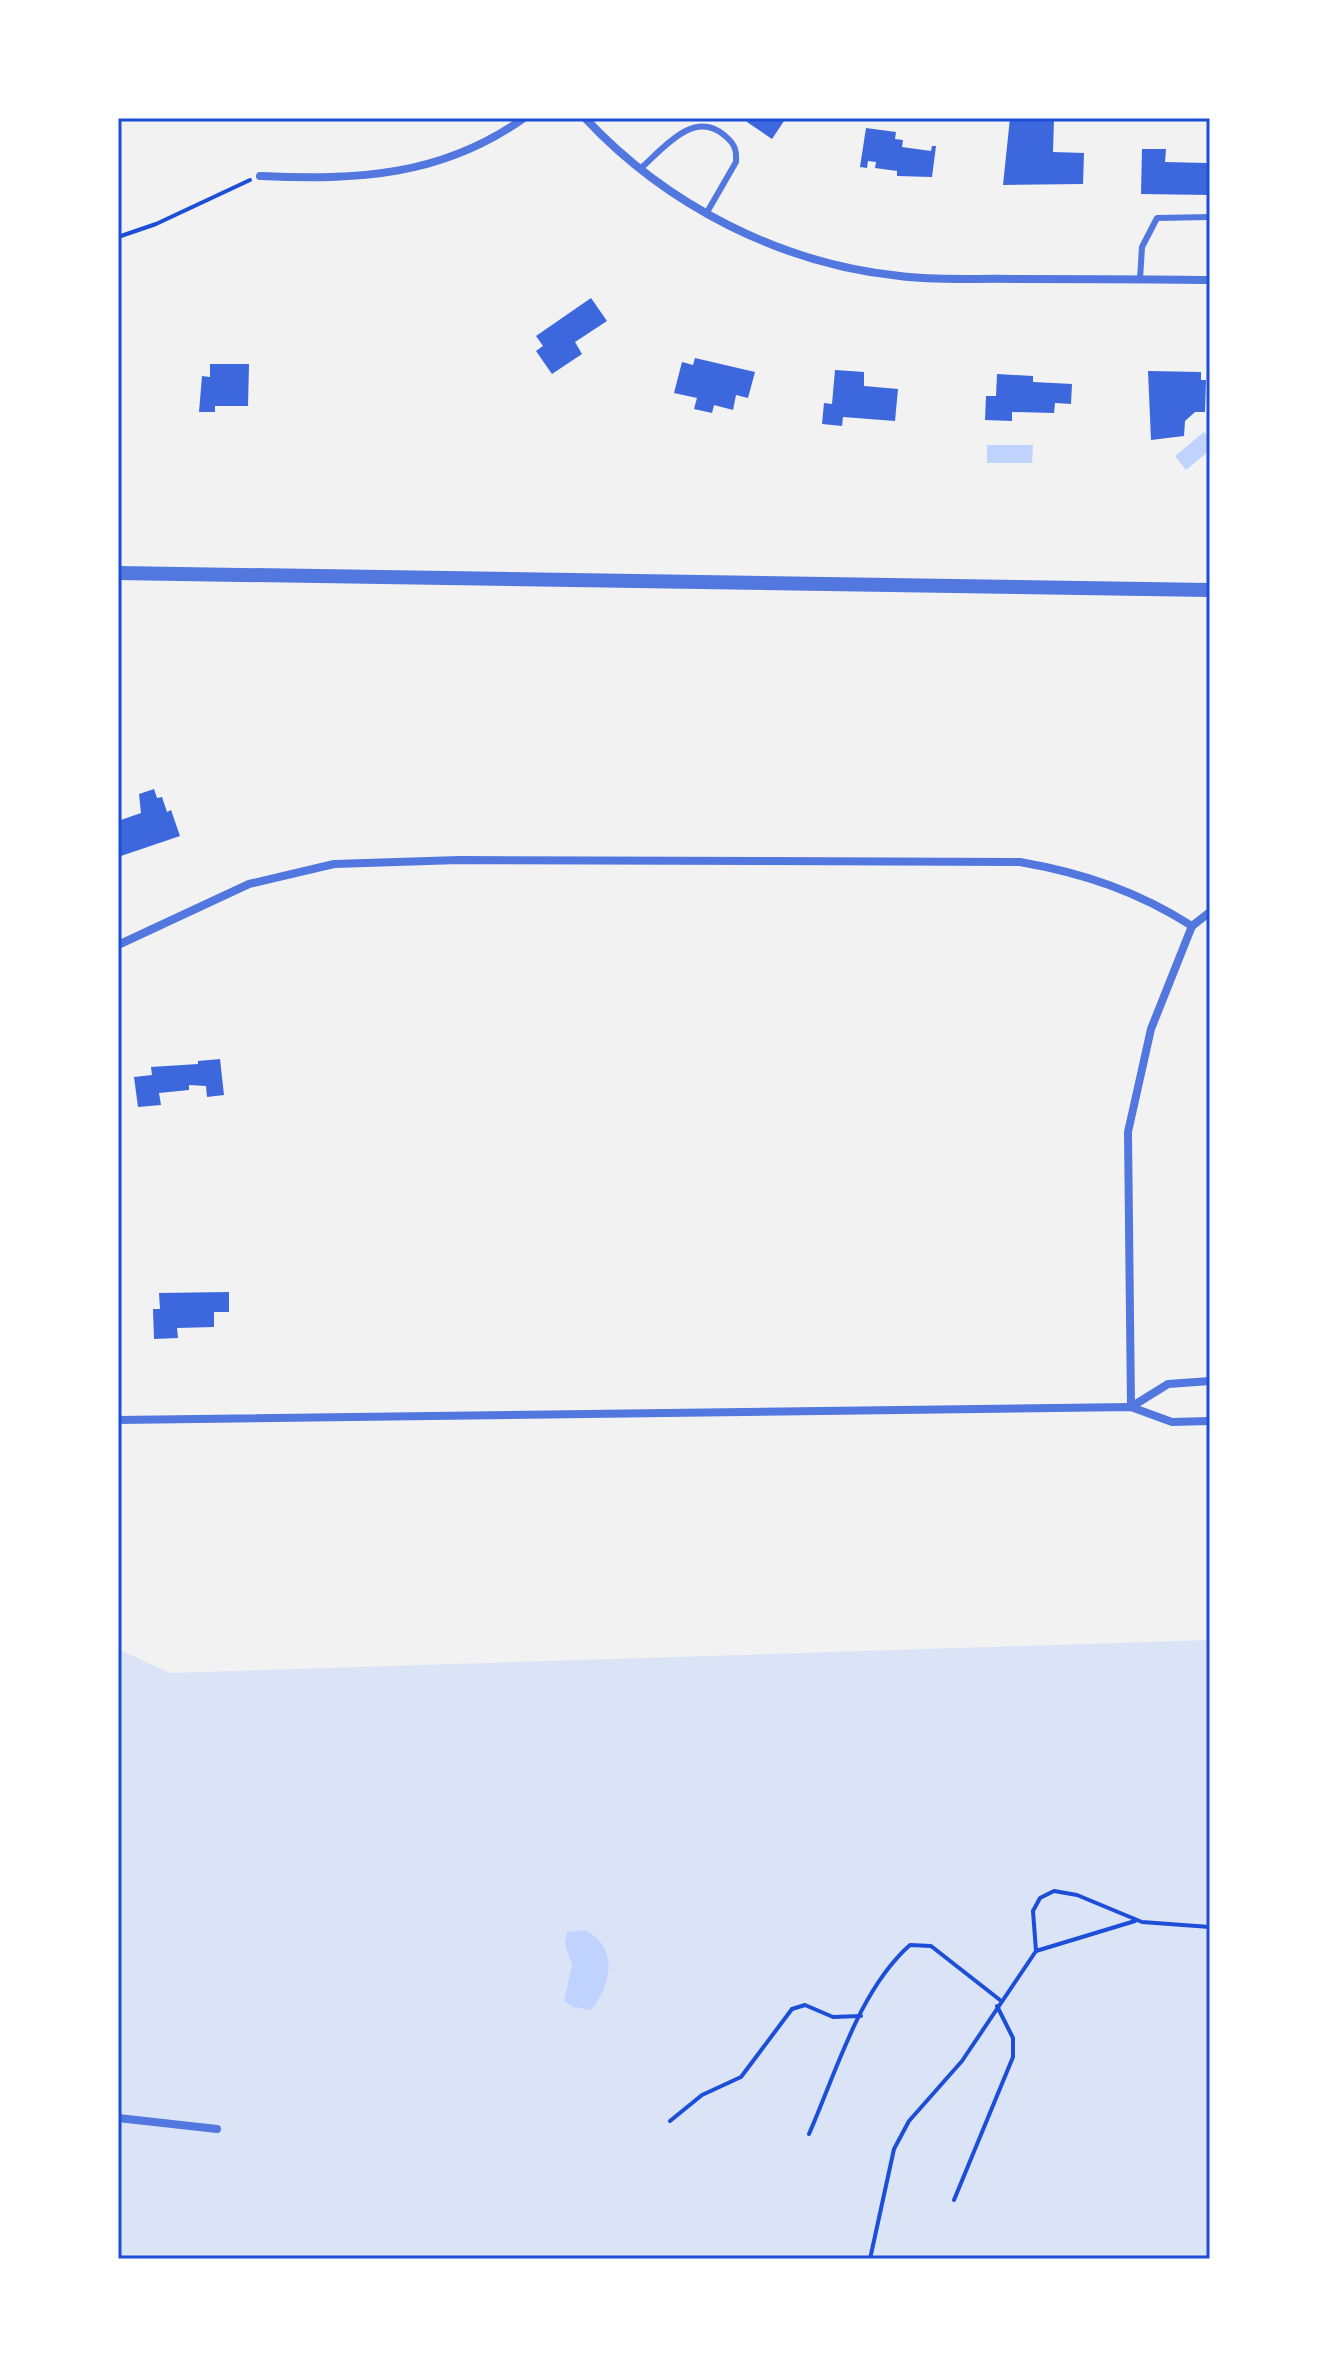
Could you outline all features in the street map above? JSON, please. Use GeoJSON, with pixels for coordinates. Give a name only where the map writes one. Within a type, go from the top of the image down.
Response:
{"type":"FeatureCollection","features":[{"type":"Feature","properties":{"kind":"street"},"geometry":{"type":"LineString","coordinates":[[260,176],[359,178],[399,172],[475,147],[524,118]]}},
{"type":"Feature","properties":{"kind":"street"},"geometry":{"type":"LineString","coordinates":[[585,118],[640,169],[706,214],[795,253],[898,276],[1210,280]]}},
{"type":"Feature","properties":{"kind":"street"},"geometry":{"type":"LineString","coordinates":[[118,573],[1210,590]]}},
{"type":"Feature","properties":{"kind":"street"},"geometry":{"type":"LineString","coordinates":[[118,945],[249,884],[291,872],[334,864],[459,860],[1020,862],[1069,870],[1113,884],[1192,926]]}},
{"type":"Feature","properties":{"kind":"street"},"geometry":{"type":"LineString","coordinates":[[1131,1407],[1128,1132],[1153,1023],[1192,926],[1210,912]]}},
{"type":"Feature","properties":{"kind":"street"},"geometry":{"type":"LineString","coordinates":[[1131,1407],[1168,1384],[1210,1381]]}},
{"type":"Feature","properties":{"kind":"street"},"geometry":{"type":"LineString","coordinates":[[118,1420],[1131,1407],[1172,1422],[1210,1421]]}},
{"type":"Feature","properties":{"kind":"street"},"geometry":{"type":"LineString","coordinates":[[118,2118],[217,2129]]}},
{"type":"Feature","properties":{"kind":"lane"},"geometry":{"type":"LineString","coordinates":[[640,169],[686,129],[699,125],[718,130],[733,142],[736,162],[706,214]]}},
{"type":"Feature","properties":{"kind":"lane"},"geometry":{"type":"LineString","coordinates":[[1140,279],[1142,247],[1157,218],[1210,217]]}},
{"type":"Feature","properties":{"kind":"path"},"geometry":{"type":"LineString","coordinates":[[118,237],[156,224],[260,176]]}},
{"type":"Feature","properties":{"kind":"path"},"geometry":{"type":"LineString","coordinates":[[1036,1951],[1033,1911],[1040,1898],[1054,1891],[1077,1895],[1138,1921],[1185,1928],[1210,1927]]}},
{"type":"Feature","properties":{"kind":"path"},"geometry":{"type":"LineString","coordinates":[[870,2259],[894,2149],[909,2121],[962,2061],[1000,2000],[1036,1951],[1138,1921]]}},
{"type":"Feature","properties":{"kind":"path"},"geometry":{"type":"LineString","coordinates":[[809,2134],[861,2016],[898,1955],[910,1945],[919,1943],[931,1946],[1000,2000]]}},
{"type":"Feature","properties":{"kind":"path"},"geometry":{"type":"LineString","coordinates":[[670,2121],[702,2095],[741,2077],[792,2009],[805,2005],[833,2017],[861,2016]]}},
{"type":"Feature","properties":{"kind":"path"},"geometry":{"type":"LineString","coordinates":[[954,2200],[1013,2057],[1013,2038],[997,2006]]}},
{"type":"Feature","properties":{"kind":"shaded area"},"geometry":{"type":"Polygon","coordinates":[[[1210,1640],[1210,2259],[118,2259],[118,1649],[170,1673],[1210,1640]]]}},
{"type":"Feature","properties":{"kind":"water"},"geometry":{"type":"Polygon","coordinates":[[[1204,432],[1210,439],[1210,450],[1186,470],[1175,456],[1204,432]]]}},
{"type":"Feature","properties":{"kind":"water"},"geometry":{"type":"Polygon","coordinates":[[[987,445],[1033,445],[1032,463],[987,463],[987,445]]]}},
{"type":"Feature","properties":{"kind":"water"},"geometry":{"type":"Polygon","coordinates":[[[585,1930],[603,1946],[609,1967],[604,1989],[591,2010],[573,2007],[564,2001],[572,1965],[565,1944],[567,1932],[585,1930]]]}},
{"type":"Feature","properties":{"kind":"building"},"geometry":{"type":"Polygon","coordinates":[[[749,118],[786,118],[772,139],[747,122],[749,118]]]}},
{"type":"Feature","properties":{"kind":"building"},"geometry":{"type":"Polygon","coordinates":[[[1010,118],[1054,119],[1053,152],[1084,153],[1083,184],[1003,185],[1010,118]]]}},
{"type":"Feature","properties":{"kind":"building"},"geometry":{"type":"Polygon","coordinates":[[[866,128],[896,132],[895,139],[903,140],[902,147],[931,151],[932,146],[936,146],[932,177],[897,176],[897,171],[875,168],[876,162],[868,161],[867,168],[860,167],[866,128]]]}},
{"type":"Feature","properties":{"kind":"building"},"geometry":{"type":"Polygon","coordinates":[[[1142,149],[1166,149],[1165,162],[1207,163],[1210,151],[1210,195],[1141,194],[1142,149]]]}},
{"type":"Feature","properties":{"kind":"building"},"geometry":{"type":"Polygon","coordinates":[[[591,298],[607,321],[575,342],[582,354],[552,374],[536,351],[543,346],[536,336],[591,298]]]}},
{"type":"Feature","properties":{"kind":"building"},"geometry":{"type":"Polygon","coordinates":[[[695,358],[755,372],[748,398],[736,395],[733,410],[714,405],[712,413],[694,409],[697,398],[674,393],[682,362],[693,365],[695,358]]]}},
{"type":"Feature","properties":{"kind":"building"},"geometry":{"type":"Polygon","coordinates":[[[210,364],[249,364],[248,406],[215,406],[215,412],[199,412],[202,376],[210,377],[210,364]]]}},
{"type":"Feature","properties":{"kind":"building"},"geometry":{"type":"Polygon","coordinates":[[[835,370],[864,372],[864,386],[898,389],[895,421],[843,417],[842,426],[822,424],[824,403],[832,404],[835,370]]]}},
{"type":"Feature","properties":{"kind":"building"},"geometry":{"type":"Polygon","coordinates":[[[1148,371],[1201,372],[1201,380],[1206,380],[1205,412],[1195,412],[1185,421],[1184,436],[1151,440],[1148,371]]]}},
{"type":"Feature","properties":{"kind":"building"},"geometry":{"type":"Polygon","coordinates":[[[997,374],[1033,376],[1033,382],[1072,384],[1071,404],[1055,403],[1054,413],[1012,412],[1012,421],[985,420],[986,396],[996,396],[997,374]]]}},
{"type":"Feature","properties":{"kind":"building"},"geometry":{"type":"Polygon","coordinates":[[[154,789],[157,798],[162,797],[167,812],[171,810],[180,836],[118,857],[118,821],[141,813],[139,794],[154,789]]]}},
{"type":"Feature","properties":{"kind":"building"},"geometry":{"type":"Polygon","coordinates":[[[220,1059],[224,1095],[207,1097],[206,1086],[189,1085],[189,1090],[159,1093],[161,1105],[138,1107],[134,1077],[152,1075],[151,1067],[198,1064],[198,1061],[220,1059]]]}},
{"type":"Feature","properties":{"kind":"building"},"geometry":{"type":"Polygon","coordinates":[[[229,1292],[229,1312],[214,1312],[214,1327],[177,1328],[178,1338],[154,1339],[153,1309],[160,1309],[159,1293],[229,1292]]]}}]}
